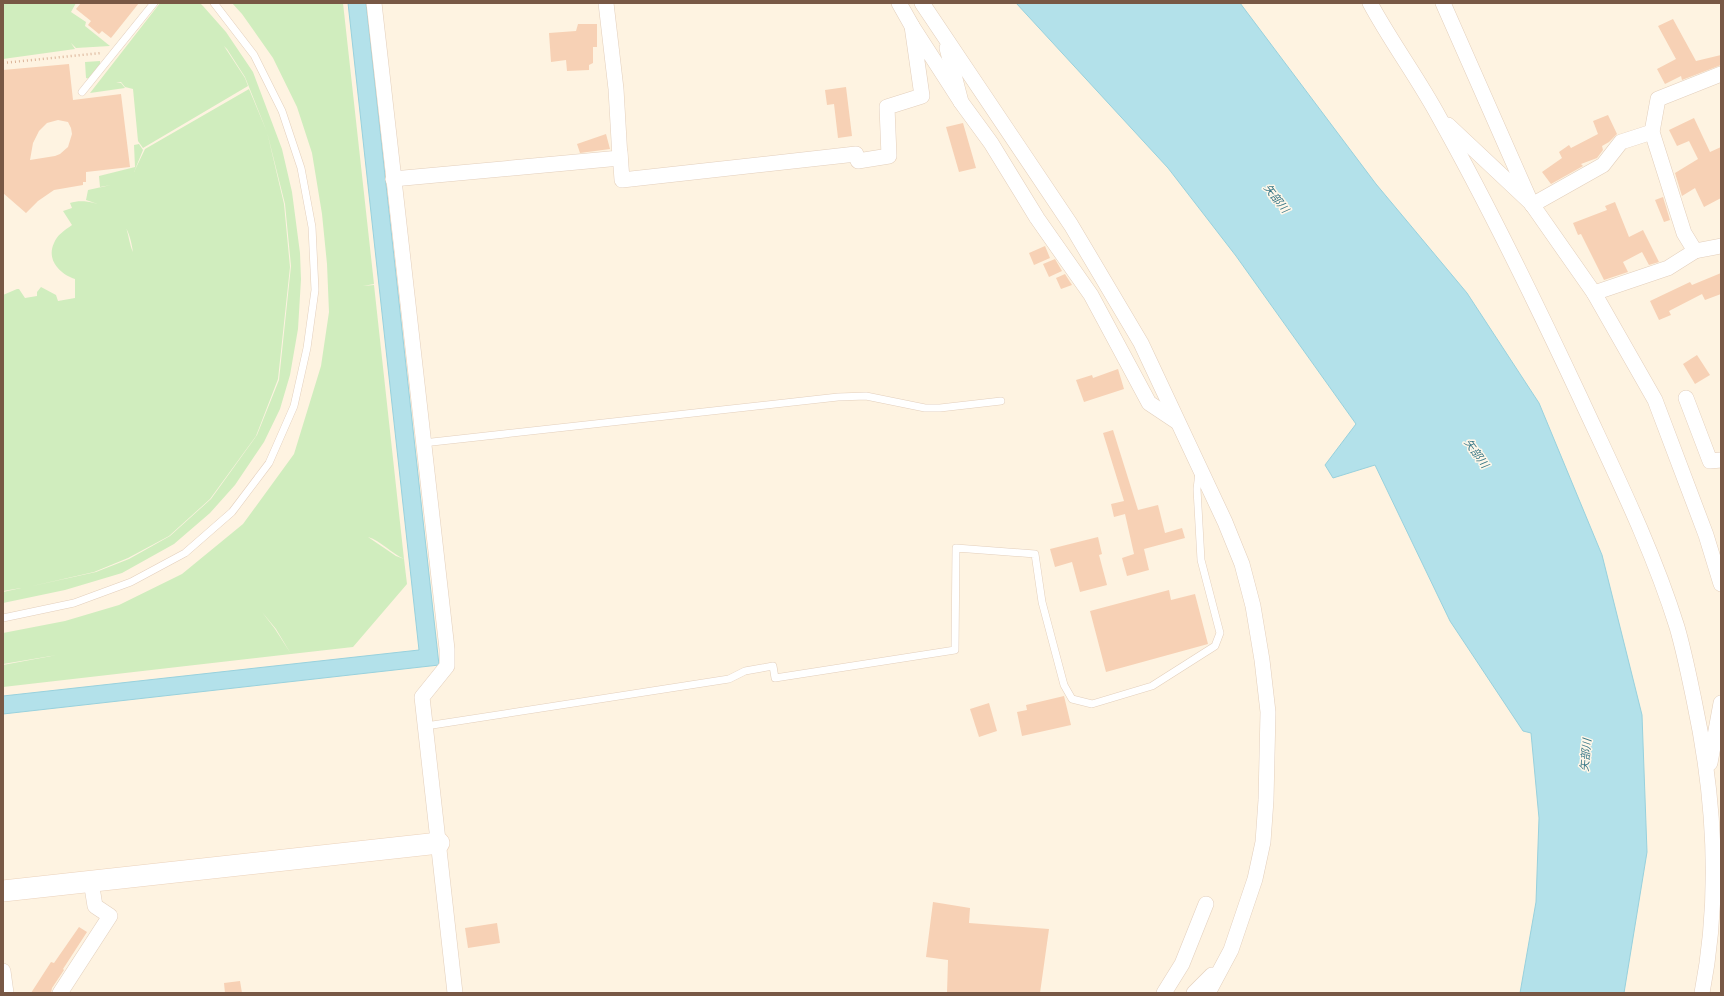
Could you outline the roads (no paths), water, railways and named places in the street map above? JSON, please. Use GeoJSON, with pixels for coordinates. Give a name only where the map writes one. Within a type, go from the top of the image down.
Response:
{"type":"FeatureCollection","features":[{"type":"Feature","properties":{"kind":"street"},"geometry":{"type":"LineString","coordinates":[[374,3],[447,648],[448,666],[422,697],[455,993]]}},
{"type":"Feature","properties":{"kind":"street"},"geometry":{"type":"LineString","coordinates":[[606,3],[616,89],[622,180],[856,154],[858,161],[889,156],[887,107],[922,96],[912,26]]}},
{"type":"Feature","properties":{"kind":"street"},"geometry":{"type":"LineString","coordinates":[[899,3],[912,26],[961,102],[990,143],[1037,218],[1091,295],[1149,403],[1177,422]]}},
{"type":"Feature","properties":{"kind":"street"},"geometry":{"type":"LineString","coordinates":[[922,3],[1070,225],[1141,343],[1225,522],[1242,564],[1253,606],[1262,660],[1268,712],[1268,763],[1263,842],[1254,879],[1231,950],[1208,993]]}},
{"type":"Feature","properties":{"kind":"street"},"geometry":{"type":"LineString","coordinates":[[1370,3],[1438,116],[1528,286],[1647,544],[1676,627],[1686,662],[1708,773],[1713,838],[1713,894],[1708,961],[1702,993]]}},
{"type":"Feature","properties":{"kind":"street"},"geometry":{"type":"LineString","coordinates":[[1443,3],[1532,205]]}},
{"type":"Feature","properties":{"kind":"street"},"geometry":{"type":"LineString","coordinates":[[945,38],[961,102]]}},
{"type":"Feature","properties":{"kind":"street"},"geometry":{"type":"LineString","coordinates":[[1695,251],[1684,233],[1652,132],[1658,100],[1721,75]]}},
{"type":"Feature","properties":{"kind":"street"},"geometry":{"type":"LineString","coordinates":[[1438,116],[1532,205],[1594,292],[1655,400],[1706,535],[1721,584]]}},
{"type":"Feature","properties":{"kind":"street"},"geometry":{"type":"LineString","coordinates":[[1532,205],[1603,165],[1621,142],[1652,132]]}},
{"type":"Feature","properties":{"kind":"street"},"geometry":{"type":"LineString","coordinates":[[393,179],[620,158],[620,152]]}},
{"type":"Feature","properties":{"kind":"street"},"geometry":{"type":"LineString","coordinates":[[1594,292],[1668,268],[1695,251],[1721,246]]}},
{"type":"Feature","properties":{"kind":"street"},"geometry":{"type":"LineString","coordinates":[[1686,398],[1710,461],[1721,460]]}},
{"type":"Feature","properties":{"kind":"street"},"geometry":{"type":"LineString","coordinates":[[1708,773],[1721,703]]}},
{"type":"Feature","properties":{"kind":"street"},"geometry":{"type":"LineString","coordinates":[[3,891],[439,843]]}},
{"type":"Feature","properties":{"kind":"street"},"geometry":{"type":"LineString","coordinates":[[60,993],[110,916],[95,906],[91,881]]}},
{"type":"Feature","properties":{"kind":"street"},"geometry":{"type":"LineString","coordinates":[[1164,993],[1182,964],[1206,904]]}},
{"type":"Feature","properties":{"kind":"street"},"geometry":{"type":"LineString","coordinates":[[1194,993],[1224,962]]}},
{"type":"Feature","properties":{"kind":"street"},"geometry":{"type":"LineString","coordinates":[[3,971],[6,993]]}},
{"type":"Feature","properties":{"kind":"lane"},"geometry":{"type":"LineString","coordinates":[[82,92],[154,3]]}},
{"type":"Feature","properties":{"kind":"lane"},"geometry":{"type":"LineString","coordinates":[[3,618],[74,603],[130,582],[185,552],[232,512],[269,463],[294,406],[308,348],[315,290],[312,227],[302,176],[282,111],[254,55],[214,3]]}},
{"type":"Feature","properties":{"kind":"lane"},"geometry":{"type":"LineString","coordinates":[[423,442],[838,397],[866,396],[932,408],[1001,401]]}},
{"type":"Feature","properties":{"kind":"lane"},"geometry":{"type":"LineString","coordinates":[[426,726],[729,679],[745,671],[773,666],[775,678],[956,650],[956,548],[1035,554],[1044,609],[1064,685],[1072,699],[1092,704],[1152,686],[1215,646],[1220,633],[1201,560],[1197,489],[1200,470]]}},
{"type":"Feature","properties":{"kind":"water"},"geometry":{"type":"Polygon","coordinates":[[[348,3],[366,3],[439,665],[3,714],[3,696],[419,650],[348,3]]]}},
{"type":"Feature","properties":{"kind":"water","name":"矢部川"},"geometry":{"type":"Polygon","coordinates":[[[1016,3],[1240,3],[1376,184],[1467,293],[1539,403],[1602,555],[1642,715],[1647,852],[1624,993],[1520,993],[1536,902],[1539,818],[1531,733],[1523,731],[1450,621],[1375,465],[1333,478],[1325,465],[1356,424],[1236,256],[1168,168],[1016,3]]]}}]}
